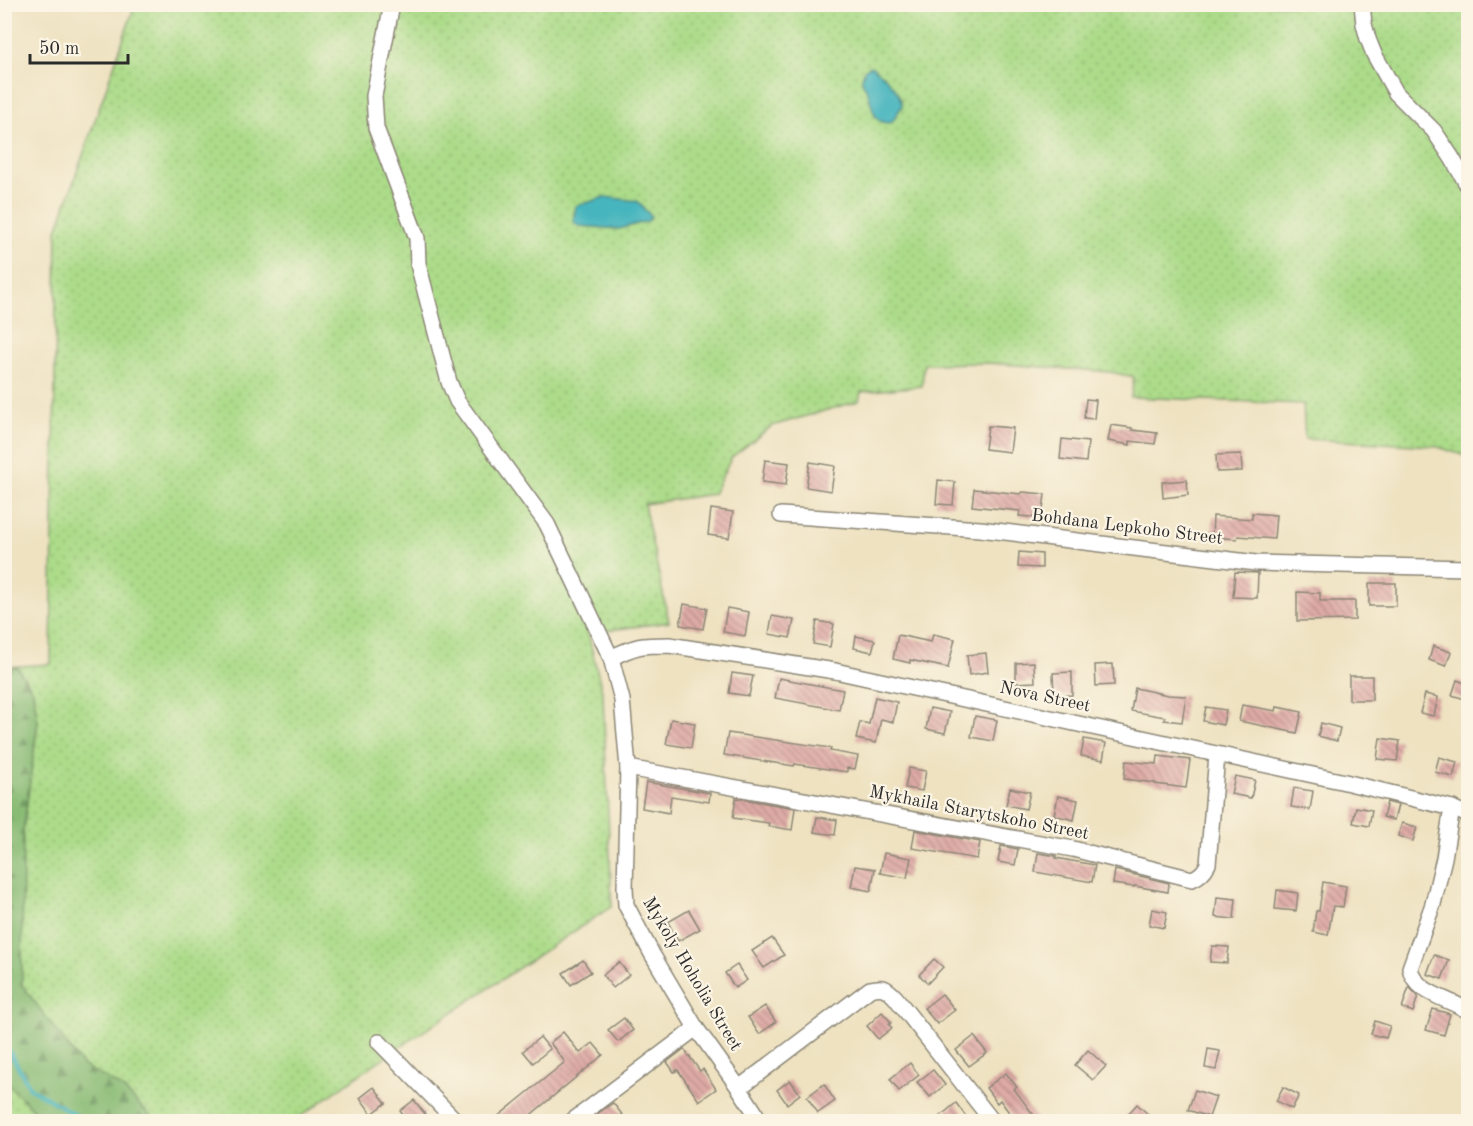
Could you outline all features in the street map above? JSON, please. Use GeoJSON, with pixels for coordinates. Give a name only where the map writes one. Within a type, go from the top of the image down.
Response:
{"type":"FeatureCollection","features":[{"type":"Feature","properties":{"kind":"street","name":"Mykoly Hoholia Street"},"geometry":{"type":"LineString","coordinates":[[392,4],[374,96],[376,128],[417,238],[418,264],[449,382],[457,401],[547,524],[611,658],[622,700],[628,768],[626,905],[696,1028],[739,1088],[759,1122]]}},
{"type":"Feature","properties":{"kind":"street"},"geometry":{"type":"LineString","coordinates":[[1362,4],[1368,39],[1396,93],[1434,131],[1468,186]]}},
{"type":"Feature","properties":{"kind":"street","name":"Bohdana Lepkoho Street"},"geometry":{"type":"LineString","coordinates":[[781,515],[980,529],[1256,562],[1468,568]]}},
{"type":"Feature","properties":{"kind":"street","name":"Nova Street"},"geometry":{"type":"LineString","coordinates":[[611,658],[644,645],[669,645],[835,671],[1345,782],[1452,808],[1468,815]]}},
{"type":"Feature","properties":{"kind":"street","name":"Mykhaila Starytskoho Street"},"geometry":{"type":"LineString","coordinates":[[628,768],[1073,849],[1192,879],[1205,871],[1208,864],[1217,755]]}},
{"type":"Feature","properties":{"kind":"street"},"geometry":{"type":"LineString","coordinates":[[1452,808],[1444,858],[1433,904],[1410,968],[1416,983],[1468,1011]]}},
{"type":"Feature","properties":{"kind":"street"},"geometry":{"type":"LineString","coordinates":[[739,1088],[870,989],[886,988],[993,1122]]}},
{"type":"Feature","properties":{"kind":"street"},"geometry":{"type":"LineString","coordinates":[[571,1122],[696,1028]]}},
{"type":"Feature","properties":{"kind":"street"},"geometry":{"type":"LineString","coordinates":[[379,1042],[457,1122]]}},
{"type":"Feature","properties":{"kind":"green space"},"geometry":{"type":"Polygon","coordinates":[[[135,5],[1468,5],[1468,457],[1435,446],[1305,439],[1303,404],[1131,397],[1134,377],[1110,372],[988,363],[924,364],[922,386],[861,392],[859,401],[772,426],[732,457],[713,494],[644,504],[669,622],[588,633],[603,695],[612,906],[376,1063],[294,1121],[5,1122],[5,667],[51,664],[57,230],[135,5]]]}},
{"type":"Feature","properties":{"kind":"green space"},"geometry":{"type":"Polygon","coordinates":[[[5,667],[17,667],[33,691],[38,722],[23,832],[22,985],[82,1065],[121,1087],[156,1121],[48,1121],[36,1113],[5,1081],[5,667]]]}},
{"type":"Feature","properties":{"kind":"water"},"geometry":{"type":"Polygon","coordinates":[[[871,66],[891,83],[901,100],[902,106],[892,122],[881,121],[872,109],[862,79],[865,69],[871,66]]]}},
{"type":"Feature","properties":{"kind":"water"},"geometry":{"type":"Polygon","coordinates":[[[605,197],[637,201],[651,216],[648,221],[619,229],[579,226],[573,221],[576,206],[605,197]]]}},
{"type":"Feature","properties":{"kind":"building"},"geometry":{"type":"Polygon","coordinates":[[[1086,399],[1096,400],[1094,419],[1084,418],[1086,399]]]}},
{"type":"Feature","properties":{"kind":"building"},"geometry":{"type":"Polygon","coordinates":[[[1111,425],[1157,433],[1155,444],[1130,441],[1130,445],[1108,441],[1111,425]]]}},
{"type":"Feature","properties":{"kind":"building"},"geometry":{"type":"Polygon","coordinates":[[[988,426],[1013,428],[1010,452],[985,449],[988,426]]]}},
{"type":"Feature","properties":{"kind":"building"},"geometry":{"type":"Polygon","coordinates":[[[1062,439],[1088,442],[1086,462],[1060,459],[1062,439]]]}},
{"type":"Feature","properties":{"kind":"building"},"geometry":{"type":"Polygon","coordinates":[[[1241,454],[1242,471],[1217,472],[1216,455],[1241,454]]]}},
{"type":"Feature","properties":{"kind":"building"},"geometry":{"type":"Polygon","coordinates":[[[765,460],[789,463],[786,485],[762,482],[765,460]]]}},
{"type":"Feature","properties":{"kind":"building"},"geometry":{"type":"Polygon","coordinates":[[[810,462],[835,466],[831,491],[806,487],[810,462]]]}},
{"type":"Feature","properties":{"kind":"building"},"geometry":{"type":"Polygon","coordinates":[[[938,480],[955,482],[953,505],[936,504],[938,480]]]}},
{"type":"Feature","properties":{"kind":"building"},"geometry":{"type":"Polygon","coordinates":[[[1187,480],[1188,495],[1163,498],[1162,482],[1187,480]]]}},
{"type":"Feature","properties":{"kind":"building"},"geometry":{"type":"Polygon","coordinates":[[[974,489],[1045,494],[1042,518],[1019,516],[1020,511],[972,506],[974,489]]]}},
{"type":"Feature","properties":{"kind":"building"},"geometry":{"type":"Polygon","coordinates":[[[711,509],[733,512],[729,538],[708,535],[711,509]]]}},
{"type":"Feature","properties":{"kind":"building"},"geometry":{"type":"Polygon","coordinates":[[[1252,513],[1276,515],[1274,539],[1238,536],[1237,539],[1212,537],[1213,516],[1252,519],[1252,513]]]}},
{"type":"Feature","properties":{"kind":"building"},"geometry":{"type":"Polygon","coordinates":[[[1019,552],[1042,554],[1042,568],[1018,567],[1019,552]]]}},
{"type":"Feature","properties":{"kind":"building"},"geometry":{"type":"Polygon","coordinates":[[[1235,572],[1258,573],[1257,598],[1233,597],[1235,572]]]}},
{"type":"Feature","properties":{"kind":"building"},"geometry":{"type":"Polygon","coordinates":[[[1369,583],[1396,583],[1396,606],[1369,606],[1369,583]]]}},
{"type":"Feature","properties":{"kind":"building"},"geometry":{"type":"Polygon","coordinates":[[[1297,592],[1320,593],[1320,601],[1355,601],[1355,620],[1297,621],[1297,592]]]}},
{"type":"Feature","properties":{"kind":"building"},"geometry":{"type":"Polygon","coordinates":[[[684,604],[707,608],[703,629],[680,625],[684,604]]]}},
{"type":"Feature","properties":{"kind":"building"},"geometry":{"type":"Polygon","coordinates":[[[727,608],[749,612],[745,636],[723,632],[727,608]]]}},
{"type":"Feature","properties":{"kind":"building"},"geometry":{"type":"Polygon","coordinates":[[[772,616],[794,620],[790,638],[769,634],[772,616]]]}},
{"type":"Feature","properties":{"kind":"building"},"geometry":{"type":"Polygon","coordinates":[[[817,621],[834,624],[830,647],[813,644],[817,621]]]}},
{"type":"Feature","properties":{"kind":"building"},"geometry":{"type":"Polygon","coordinates":[[[933,634],[955,639],[948,668],[893,659],[898,635],[931,642],[933,634]]]}},
{"type":"Feature","properties":{"kind":"building"},"geometry":{"type":"Polygon","coordinates":[[[856,636],[875,640],[872,652],[854,648],[856,636]]]}},
{"type":"Feature","properties":{"kind":"building"},"geometry":{"type":"Polygon","coordinates":[[[1433,646],[1451,652],[1446,666],[1429,660],[1433,646]]]}},
{"type":"Feature","properties":{"kind":"building"},"geometry":{"type":"Polygon","coordinates":[[[986,653],[988,672],[969,675],[967,655],[986,653]]]}},
{"type":"Feature","properties":{"kind":"building"},"geometry":{"type":"Polygon","coordinates":[[[1034,662],[1035,682],[1016,683],[1016,663],[1034,662]]]}},
{"type":"Feature","properties":{"kind":"building"},"geometry":{"type":"Polygon","coordinates":[[[1113,664],[1114,685],[1096,686],[1095,665],[1113,664]]]}},
{"type":"Feature","properties":{"kind":"building"},"geometry":{"type":"Polygon","coordinates":[[[1072,672],[1072,695],[1054,696],[1053,673],[1072,672]]]}},
{"type":"Feature","properties":{"kind":"building"},"geometry":{"type":"Polygon","coordinates":[[[732,673],[753,676],[749,696],[729,693],[732,673]]]}},
{"type":"Feature","properties":{"kind":"building"},"geometry":{"type":"Polygon","coordinates":[[[1349,676],[1372,676],[1372,700],[1349,700],[1349,676]]]}},
{"type":"Feature","properties":{"kind":"building"},"geometry":{"type":"Polygon","coordinates":[[[779,678],[843,690],[839,710],[775,698],[779,678]]]}},
{"type":"Feature","properties":{"kind":"building"},"geometry":{"type":"Polygon","coordinates":[[[1457,680],[1468,684],[1468,700],[1452,695],[1457,680]]]}},
{"type":"Feature","properties":{"kind":"building"},"geometry":{"type":"Polygon","coordinates":[[[1135,688],[1168,695],[1186,696],[1182,722],[1164,720],[1165,717],[1131,711],[1135,688]]]}},
{"type":"Feature","properties":{"kind":"building"},"geometry":{"type":"Polygon","coordinates":[[[1425,694],[1438,697],[1434,716],[1420,713],[1425,694]]]}},
{"type":"Feature","properties":{"kind":"building"},"geometry":{"type":"Polygon","coordinates":[[[875,697],[897,702],[893,722],[881,719],[876,743],[856,739],[860,722],[869,724],[875,697]]]}},
{"type":"Feature","properties":{"kind":"building"},"geometry":{"type":"Polygon","coordinates":[[[1242,705],[1276,711],[1277,707],[1302,712],[1297,733],[1239,721],[1242,705]]]}},
{"type":"Feature","properties":{"kind":"building"},"geometry":{"type":"Polygon","coordinates":[[[1206,707],[1226,710],[1223,725],[1203,721],[1206,707]]]}},
{"type":"Feature","properties":{"kind":"building"},"geometry":{"type":"Polygon","coordinates":[[[930,708],[950,712],[945,733],[926,729],[930,708]]]}},
{"type":"Feature","properties":{"kind":"building"},"geometry":{"type":"Polygon","coordinates":[[[975,716],[997,720],[993,741],[971,737],[975,716]]]}},
{"type":"Feature","properties":{"kind":"building"},"geometry":{"type":"Polygon","coordinates":[[[671,719],[695,723],[691,748],[666,744],[671,719]]]}},
{"type":"Feature","properties":{"kind":"building"},"geometry":{"type":"Polygon","coordinates":[[[1321,723],[1340,728],[1337,741],[1318,736],[1321,723]]]}},
{"type":"Feature","properties":{"kind":"building"},"geometry":{"type":"Polygon","coordinates":[[[728,733],[831,748],[830,751],[858,756],[855,769],[847,768],[847,772],[724,755],[728,733]]]}},
{"type":"Feature","properties":{"kind":"building"},"geometry":{"type":"Polygon","coordinates":[[[1380,738],[1400,741],[1397,761],[1377,759],[1380,738]]]}},
{"type":"Feature","properties":{"kind":"building"},"geometry":{"type":"Polygon","coordinates":[[[1084,739],[1106,743],[1103,760],[1081,756],[1084,739]]]}},
{"type":"Feature","properties":{"kind":"building"},"geometry":{"type":"Polygon","coordinates":[[[1158,756],[1190,760],[1186,788],[1124,779],[1126,761],[1157,764],[1158,756]]]}},
{"type":"Feature","properties":{"kind":"building"},"geometry":{"type":"Polygon","coordinates":[[[1439,757],[1457,762],[1453,777],[1435,772],[1439,757]]]}},
{"type":"Feature","properties":{"kind":"building"},"geometry":{"type":"Polygon","coordinates":[[[909,768],[926,771],[922,791],[905,788],[909,768]]]}},
{"type":"Feature","properties":{"kind":"building"},"geometry":{"type":"Polygon","coordinates":[[[1235,776],[1255,780],[1251,798],[1231,794],[1235,776]]]}},
{"type":"Feature","properties":{"kind":"building"},"geometry":{"type":"Polygon","coordinates":[[[646,782],[710,793],[709,802],[671,796],[669,813],[642,808],[646,782]]]}},
{"type":"Feature","properties":{"kind":"building"},"geometry":{"type":"Polygon","coordinates":[[[1010,788],[1030,792],[1026,809],[1006,805],[1010,788]]]}},
{"type":"Feature","properties":{"kind":"building"},"geometry":{"type":"Polygon","coordinates":[[[1294,788],[1313,791],[1310,810],[1291,807],[1294,788]]]}},
{"type":"Feature","properties":{"kind":"building"},"geometry":{"type":"Polygon","coordinates":[[[1058,796],[1078,800],[1074,820],[1054,815],[1058,796]]]}},
{"type":"Feature","properties":{"kind":"building"},"geometry":{"type":"Polygon","coordinates":[[[736,798],[795,808],[792,830],[768,826],[769,823],[733,818],[736,798]]]}},
{"type":"Feature","properties":{"kind":"building"},"geometry":{"type":"Polygon","coordinates":[[[1387,802],[1398,805],[1394,820],[1383,817],[1387,802]]]}},
{"type":"Feature","properties":{"kind":"building"},"geometry":{"type":"Polygon","coordinates":[[[1356,807],[1372,810],[1369,826],[1353,823],[1356,807]]]}},
{"type":"Feature","properties":{"kind":"building"},"geometry":{"type":"Polygon","coordinates":[[[817,817],[837,820],[835,835],[814,832],[817,817]]]}},
{"type":"Feature","properties":{"kind":"building"},"geometry":{"type":"Polygon","coordinates":[[[1402,823],[1417,827],[1413,841],[1398,836],[1402,823]]]}},
{"type":"Feature","properties":{"kind":"building"},"geometry":{"type":"Polygon","coordinates":[[[915,830],[980,842],[977,859],[912,848],[915,830]]]}},
{"type":"Feature","properties":{"kind":"building"},"geometry":{"type":"Polygon","coordinates":[[[1001,846],[1018,849],[1015,865],[998,862],[1001,846]]]}},
{"type":"Feature","properties":{"kind":"building"},"geometry":{"type":"Polygon","coordinates":[[[884,853],[911,858],[907,878],[880,873],[884,853]]]}},
{"type":"Feature","properties":{"kind":"building"},"geometry":{"type":"Polygon","coordinates":[[[1038,853],[1095,865],[1092,882],[1035,872],[1038,853]]]}},
{"type":"Feature","properties":{"kind":"building"},"geometry":{"type":"Polygon","coordinates":[[[855,866],[875,869],[871,891],[851,887],[855,866]]]}},
{"type":"Feature","properties":{"kind":"building"},"geometry":{"type":"Polygon","coordinates":[[[1115,870],[1169,883],[1168,892],[1113,884],[1115,870]]]}},
{"type":"Feature","properties":{"kind":"building"},"geometry":{"type":"Polygon","coordinates":[[[1323,882],[1346,886],[1343,907],[1333,906],[1328,935],[1313,932],[1323,882]]]}},
{"type":"Feature","properties":{"kind":"building"},"geometry":{"type":"Polygon","coordinates":[[[1277,890],[1298,893],[1296,911],[1275,909],[1277,890]]]}},
{"type":"Feature","properties":{"kind":"building"},"geometry":{"type":"Polygon","coordinates":[[[1217,897],[1236,899],[1234,919],[1215,917],[1217,897]]]}},
{"type":"Feature","properties":{"kind":"building"},"geometry":{"type":"Polygon","coordinates":[[[1152,909],[1167,912],[1164,928],[1149,925],[1152,909]]]}},
{"type":"Feature","properties":{"kind":"building"},"geometry":{"type":"Polygon","coordinates":[[[689,910],[700,929],[678,941],[668,922],[689,910]]]}},
{"type":"Feature","properties":{"kind":"building"},"geometry":{"type":"Polygon","coordinates":[[[772,938],[784,955],[764,968],[752,951],[772,938]]]}},
{"type":"Feature","properties":{"kind":"building"},"geometry":{"type":"Polygon","coordinates":[[[1212,946],[1229,947],[1227,963],[1210,962],[1212,946]]]}},
{"type":"Feature","properties":{"kind":"building"},"geometry":{"type":"Polygon","coordinates":[[[1434,955],[1449,960],[1442,979],[1427,974],[1434,955]]]}},
{"type":"Feature","properties":{"kind":"building"},"geometry":{"type":"Polygon","coordinates":[[[934,959],[943,967],[928,983],[919,975],[934,959]]]}},
{"type":"Feature","properties":{"kind":"building"},"geometry":{"type":"Polygon","coordinates":[[[583,960],[591,972],[571,985],[563,973],[583,960]]]}},
{"type":"Feature","properties":{"kind":"building"},"geometry":{"type":"Polygon","coordinates":[[[619,962],[629,975],[613,988],[603,975],[619,962]]]}},
{"type":"Feature","properties":{"kind":"building"},"geometry":{"type":"Polygon","coordinates":[[[737,965],[747,980],[735,988],[725,973],[737,965]]]}},
{"type":"Feature","properties":{"kind":"building"},"geometry":{"type":"Polygon","coordinates":[[[1409,987],[1418,996],[1413,1012],[1402,1008],[1409,987]]]}},
{"type":"Feature","properties":{"kind":"building"},"geometry":{"type":"Polygon","coordinates":[[[942,994],[955,1010],[937,1024],[924,1008],[942,994]]]}},
{"type":"Feature","properties":{"kind":"building"},"geometry":{"type":"Polygon","coordinates":[[[765,1006],[776,1022],[759,1034],[748,1017],[765,1006]]]}},
{"type":"Feature","properties":{"kind":"building"},"geometry":{"type":"Polygon","coordinates":[[[1433,1009],[1450,1014],[1444,1035],[1426,1030],[1433,1009]]]}},
{"type":"Feature","properties":{"kind":"building"},"geometry":{"type":"Polygon","coordinates":[[[882,1012],[891,1022],[889,1025],[892,1028],[878,1039],[867,1026],[882,1012]]]}},
{"type":"Feature","properties":{"kind":"building"},"geometry":{"type":"Polygon","coordinates":[[[624,1018],[633,1030],[618,1042],[608,1030],[624,1018]]]}},
{"type":"Feature","properties":{"kind":"building"},"geometry":{"type":"Polygon","coordinates":[[[1375,1021],[1390,1026],[1386,1038],[1371,1034],[1375,1021]]]}},
{"type":"Feature","properties":{"kind":"building"},"geometry":{"type":"Polygon","coordinates":[[[563,1032],[580,1053],[593,1043],[603,1055],[522,1122],[491,1122],[565,1062],[550,1043],[563,1032]]]}},
{"type":"Feature","properties":{"kind":"building"},"geometry":{"type":"Polygon","coordinates":[[[974,1036],[987,1053],[969,1066],[956,1050],[974,1036]]]}},
{"type":"Feature","properties":{"kind":"building"},"geometry":{"type":"Polygon","coordinates":[[[540,1037],[550,1049],[533,1063],[523,1051],[540,1037]]]}},
{"type":"Feature","properties":{"kind":"building"},"geometry":{"type":"Polygon","coordinates":[[[684,1049],[700,1071],[703,1069],[716,1089],[699,1101],[678,1070],[674,1072],[667,1062],[684,1049]]]}},
{"type":"Feature","properties":{"kind":"building"},"geometry":{"type":"Polygon","coordinates":[[[1208,1049],[1220,1051],[1216,1070],[1205,1068],[1208,1049]]]}},
{"type":"Feature","properties":{"kind":"building"},"geometry":{"type":"Polygon","coordinates":[[[1088,1050],[1106,1066],[1093,1080],[1075,1065],[1088,1050]]]}},
{"type":"Feature","properties":{"kind":"building"},"geometry":{"type":"Polygon","coordinates":[[[910,1063],[919,1075],[899,1091],[890,1079],[910,1063]]]}},
{"type":"Feature","properties":{"kind":"building"},"geometry":{"type":"Polygon","coordinates":[[[933,1070],[945,1085],[930,1097],[917,1082],[933,1070]]]}},
{"type":"Feature","properties":{"kind":"building"},"geometry":{"type":"Polygon","coordinates":[[[1006,1073],[1017,1087],[1014,1089],[1039,1122],[1016,1122],[1000,1100],[997,1103],[986,1088],[1006,1073]]]}},
{"type":"Feature","properties":{"kind":"building"},"geometry":{"type":"Polygon","coordinates":[[[790,1080],[800,1094],[787,1104],[777,1090],[790,1080]]]}},
{"type":"Feature","properties":{"kind":"building"},"geometry":{"type":"Polygon","coordinates":[[[824,1084],[835,1101],[818,1113],[807,1097],[824,1084]]]}},
{"type":"Feature","properties":{"kind":"building"},"geometry":{"type":"Polygon","coordinates":[[[374,1087],[386,1103],[372,1114],[360,1098],[374,1087]]]}},
{"type":"Feature","properties":{"kind":"building"},"geometry":{"type":"Polygon","coordinates":[[[1283,1087],[1299,1095],[1292,1109],[1276,1101],[1283,1087]]]}},
{"type":"Feature","properties":{"kind":"building"},"geometry":{"type":"Polygon","coordinates":[[[1195,1090],[1216,1097],[1209,1117],[1188,1110],[1195,1090]]]}},
{"type":"Feature","properties":{"kind":"building"},"geometry":{"type":"Polygon","coordinates":[[[414,1100],[425,1114],[415,1122],[408,1122],[400,1111],[414,1100]]]}},
{"type":"Feature","properties":{"kind":"building"},"geometry":{"type":"Polygon","coordinates":[[[613,1103],[628,1122],[603,1122],[597,1114],[613,1103]]]}},
{"type":"Feature","properties":{"kind":"building"},"geometry":{"type":"Polygon","coordinates":[[[956,1103],[970,1122],[933,1122],[956,1103]]]}},
{"type":"Feature","properties":{"kind":"building"},"geometry":{"type":"Polygon","coordinates":[[[1137,1104],[1149,1115],[1143,1122],[1121,1122],[1137,1104]]]}},
{"type":"Feature","properties":{"kind":"waterway"},"geometry":{"type":"LineString","coordinates":[[4,1042],[30,1088],[87,1122]]}}]}
